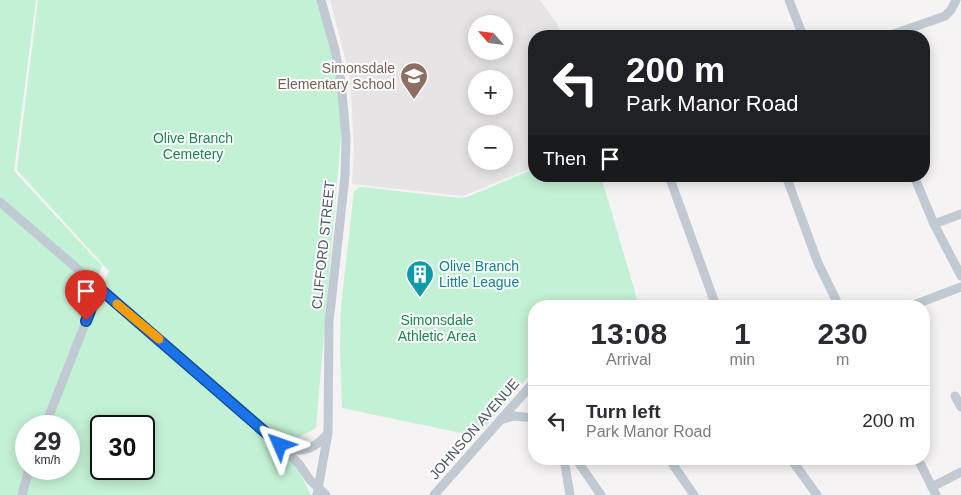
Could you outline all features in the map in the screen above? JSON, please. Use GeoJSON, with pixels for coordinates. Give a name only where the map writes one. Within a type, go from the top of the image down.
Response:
{"type":"FeatureCollection","features":[{"type":"Feature","properties":{"kind":"street","name":"CLIFFORD STREET"},"geometry":{"type":"LineString","coordinates":[[318,492],[328,433],[330,378],[329,322],[344,176],[346,138],[345,110],[337,58],[321,0]]}},
{"type":"Feature","properties":{"kind":"street"},"geometry":{"type":"LineString","coordinates":[[789,0],[801,30]]}},
{"type":"Feature","properties":{"kind":"street"},"geometry":{"type":"LineString","coordinates":[[905,30],[944,16],[951,10],[956,0]]}},
{"type":"Feature","properties":{"kind":"street"},"geometry":{"type":"LineString","coordinates":[[671,182],[714,300]]}},
{"type":"Feature","properties":{"kind":"street"},"geometry":{"type":"LineString","coordinates":[[788,182],[818,263],[836,300]]}},
{"type":"Feature","properties":{"kind":"street"},"geometry":{"type":"LineString","coordinates":[[916,182],[934,224],[961,276]]}},
{"type":"Feature","properties":{"kind":"street"},"geometry":{"type":"LineString","coordinates":[[0,202],[280,445],[318,492],[326,495]]}},
{"type":"Feature","properties":{"kind":"street"},"geometry":{"type":"LineString","coordinates":[[934,224],[961,214]]}},
{"type":"Feature","properties":{"kind":"street"},"geometry":{"type":"LineString","coordinates":[[927,300],[961,287]]}},
{"type":"Feature","properties":{"kind":"street"},"geometry":{"type":"LineString","coordinates":[[49,415],[99,288]]}},
{"type":"Feature","properties":{"kind":"street","name":"JOHNSON AVENUE"},"geometry":{"type":"LineString","coordinates":[[434,495],[528,389]]}},
{"type":"Feature","properties":{"kind":"street"},"geometry":{"type":"LineString","coordinates":[[955,396],[961,407]]}},
{"type":"Feature","properties":{"kind":"street"},"geometry":{"type":"LineString","coordinates":[[500,420],[514,416],[528,417]]}},
{"type":"Feature","properties":{"kind":"street"},"geometry":{"type":"LineString","coordinates":[[280,445],[296,450],[304,450],[317,444],[328,433]]}},
{"type":"Feature","properties":{"kind":"street"},"geometry":{"type":"LineString","coordinates":[[565,465],[570,495]]}},
{"type":"Feature","properties":{"kind":"street"},"geometry":{"type":"LineString","coordinates":[[580,465],[601,495]]}},
{"type":"Feature","properties":{"kind":"street"},"geometry":{"type":"LineString","coordinates":[[673,465],[694,495]]}},
{"type":"Feature","properties":{"kind":"street"},"geometry":{"type":"LineString","coordinates":[[795,465],[816,495]]}},
{"type":"Feature","properties":{"kind":"street"},"geometry":{"type":"LineString","coordinates":[[921,465],[934,491],[961,472]]}},
{"type":"Feature","properties":{"kind":"street"},"geometry":{"type":"LineString","coordinates":[[22,495],[26,480]]}},
{"type":"Feature","properties":{"kind":"shaded area","name":"Simonsdale Elementary School"},"geometry":{"type":"Polygon","coordinates":[[[330,0],[540,0],[558,25],[559,30],[528,30],[528,169],[463,196],[352,184],[354,149],[349,73],[330,0]]]}},
{"type":"Feature","properties":{"kind":"green space"},"geometry":{"type":"Polygon","coordinates":[[[0,0],[36,0],[14,171],[102,266],[46,415],[15,415],[15,480],[23,480],[19,495],[0,495],[0,0]]]}},
{"type":"Feature","properties":{"kind":"green space","name":"Olive Branch Cemetery"},"geometry":{"type":"Polygon","coordinates":[[[38,0],[317,0],[333,54],[342,124],[316,428],[281,447],[292,458],[311,495],[24,495],[28,480],[80,480],[80,415],[52,415],[109,271],[17,170],[38,0]]]}},
{"type":"Feature","properties":{"kind":"green space","name":"Simonsdale Athletic Area"},"geometry":{"type":"Polygon","coordinates":[[[528,172],[528,182],[603,182],[637,300],[528,300],[528,378],[484,429],[466,434],[342,408],[341,307],[354,191],[363,187],[458,198],[467,197],[528,172]]]}},
{"type":"Feature","properties":{"kind":"slow traffic"},"geometry":{"type":"LineString","coordinates":[[117,304],[159,339]]}},
{"type":"Feature","properties":{"kind":"place","name":"Simonsdale Elementary School"},"geometry":{"type":"Point","coordinates":[414,100]}},
{"type":"Feature","properties":{"kind":"place","name":"Olive Branch Little League"},"geometry":{"type":"Point","coordinates":[420,298]}},
{"type":"Feature","properties":{"kind":"route"},"geometry":{"type":"LineString","coordinates":[[86,321],[99,288],[260,425],[280,445]]}}]}
